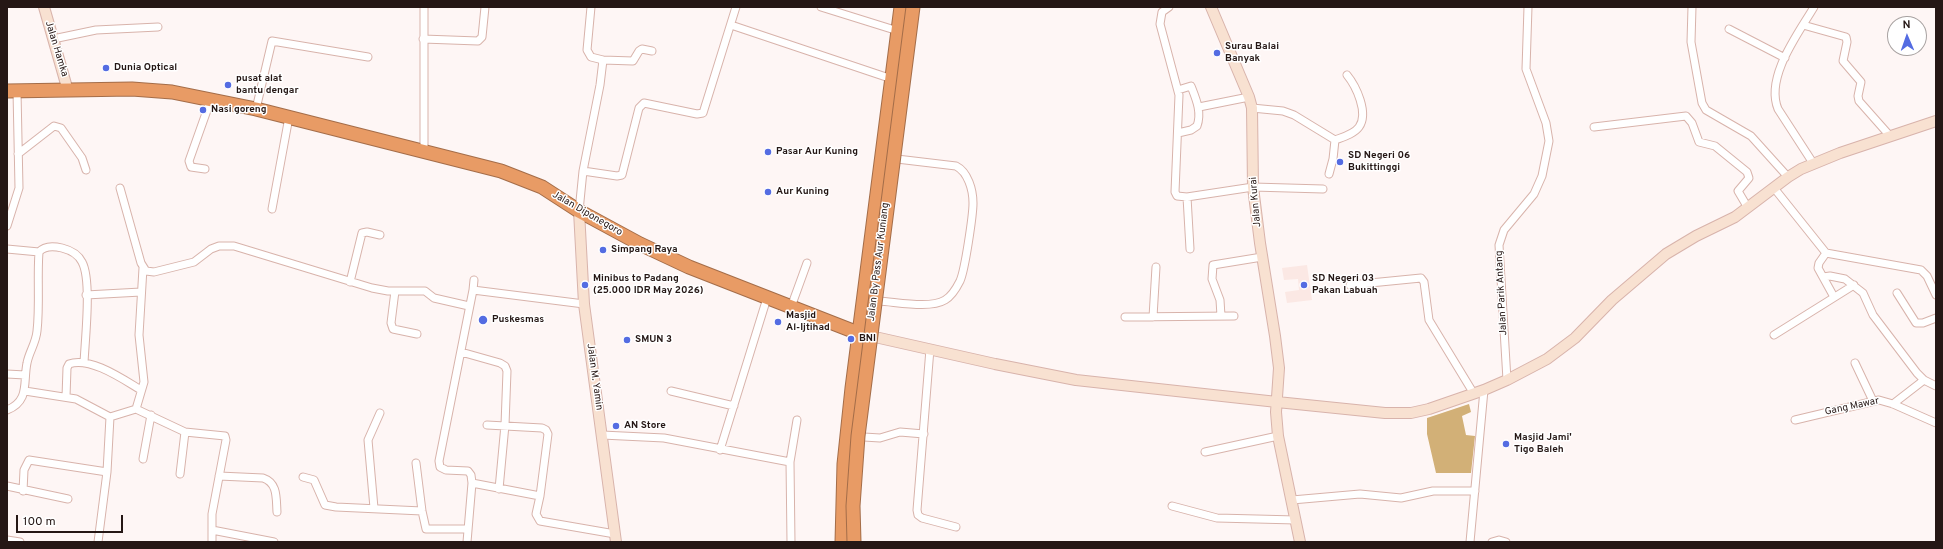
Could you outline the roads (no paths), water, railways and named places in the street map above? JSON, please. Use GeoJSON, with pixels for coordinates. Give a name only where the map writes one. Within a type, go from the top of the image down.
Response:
{"type":"FeatureCollection","features":[{"type":"Feature","properties":{"kind":"highway","name":"Jalan By Pass Aur Kuniang"},"geometry":{"type":"LineString","coordinates":[[842,542],[844,464],[858,333],[901,7]]}},
{"type":"Feature","properties":{"kind":"highway","name":"Jalan By Pass Aur Kuniang"},"geometry":{"type":"LineString","coordinates":[[849,542],[848,474],[907,7]]}},
{"type":"Feature","properties":{"kind":"highway","name":"Jalan By Pass Aur Kuniang"},"geometry":{"type":"LineString","coordinates":[[854,542],[854,474],[860,414],[912,7]]}},
{"type":"Feature","properties":{"kind":"highway","name":"Jalan By Pass Aur Kuniang"},"geometry":{"type":"LineString","coordinates":[[860,542],[858,510],[864,437],[887,237],[918,7]]}},
{"type":"Feature","properties":{"kind":"highway","name":"Jalan Diponegoro"},"geometry":{"type":"LineString","coordinates":[[12,91],[150,89],[256,109],[424,151],[521,178],[542,187],[579,211],[640,244],[689,267],[858,333]]}},
{"type":"Feature","properties":{"kind":"highway"},"geometry":{"type":"LineString","coordinates":[[872,234],[887,237]]}},
{"type":"Feature","properties":{"kind":"street","name":"Jalan Hamka"},"geometry":{"type":"LineString","coordinates":[[44,7],[68,90]]}},
{"type":"Feature","properties":{"kind":"street"},"geometry":{"type":"LineString","coordinates":[[424,7],[424,151]]}},
{"type":"Feature","properties":{"kind":"street"},"geometry":{"type":"LineString","coordinates":[[423,39],[478,41],[482,37],[485,7]]}},
{"type":"Feature","properties":{"kind":"street"},"geometry":{"type":"LineString","coordinates":[[591,7],[587,50],[591,57],[603,60],[633,61],[642,49],[652,51]]}},
{"type":"Feature","properties":{"kind":"street"},"geometry":{"type":"LineString","coordinates":[[583,172],[617,176],[622,175],[639,108],[644,103],[696,114],[703,113],[736,7]]}},
{"type":"Feature","properties":{"kind":"street"},"geometry":{"type":"LineString","coordinates":[[821,7],[898,31]]}},
{"type":"Feature","properties":{"kind":"street"},"geometry":{"type":"LineString","coordinates":[[1169,7],[1162,12],[1160,24],[1178,90],[1178,133],[1175,192],[1177,196],[1253,187],[1323,189]]}},
{"type":"Feature","properties":{"kind":"street","name":"Jalan Kurai"},"geometry":{"type":"LineString","coordinates":[[1211,7],[1249,97],[1252,108],[1253,187],[1279,368],[1277,402],[1278,436],[1300,542]]}},
{"type":"Feature","properties":{"kind":"street","name":"Jalan Parik Antang"},"geometry":{"type":"LineString","coordinates":[[1507,380],[1499,245],[1504,230],[1534,194],[1542,176],[1549,141],[1546,123],[1526,69],[1528,7]]}},
{"type":"Feature","properties":{"kind":"street"},"geometry":{"type":"LineString","coordinates":[[1692,7],[1691,42],[1702,103],[1706,110],[1751,136],[1788,177]]}},
{"type":"Feature","properties":{"kind":"street"},"geometry":{"type":"LineString","coordinates":[[1813,163],[1778,109],[1775,100],[1776,80],[1785,58],[1814,7]]}},
{"type":"Feature","properties":{"kind":"street"},"geometry":{"type":"LineString","coordinates":[[731,26],[892,78]]}},
{"type":"Feature","properties":{"kind":"street"},"geometry":{"type":"LineString","coordinates":[[1803,26],[1846,37],[1847,42],[1842,61],[1861,82],[1858,96],[1859,101],[1890,136]]}},
{"type":"Feature","properties":{"kind":"street"},"geometry":{"type":"LineString","coordinates":[[53,40],[96,30],[158,27]]}},
{"type":"Feature","properties":{"kind":"street"},"geometry":{"type":"LineString","coordinates":[[1729,29],[1785,58]]}},
{"type":"Feature","properties":{"kind":"street"},"geometry":{"type":"LineString","coordinates":[[256,109],[272,41],[368,57]]}},
{"type":"Feature","properties":{"kind":"street"},"geometry":{"type":"LineString","coordinates":[[579,211],[583,172],[600,85],[603,60]]}},
{"type":"Feature","properties":{"kind":"street"},"geometry":{"type":"LineString","coordinates":[[1335,140],[1353,132],[1360,126],[1362,115],[1360,98],[1355,86],[1347,75]]}},
{"type":"Feature","properties":{"kind":"street"},"geometry":{"type":"LineString","coordinates":[[1178,90],[1191,86],[1199,107],[1199,121],[1197,126],[1191,130],[1178,133]]}},
{"type":"Feature","properties":{"kind":"street"},"geometry":{"type":"LineString","coordinates":[[7,225],[19,188],[18,154],[12,91]]}},
{"type":"Feature","properties":{"kind":"street"},"geometry":{"type":"LineString","coordinates":[[1199,107],[1249,97]]}},
{"type":"Feature","properties":{"kind":"street"},"geometry":{"type":"LineString","coordinates":[[205,169],[191,167],[189,161],[211,100]]}},
{"type":"Feature","properties":{"kind":"street"},"geometry":{"type":"LineString","coordinates":[[1252,108],[1283,110],[1335,140]]}},
{"type":"Feature","properties":{"kind":"street"},"geometry":{"type":"LineString","coordinates":[[1594,127],[1686,116],[1692,123],[1699,142],[1715,146],[1747,172],[1749,178],[1738,191],[1748,208]]}},
{"type":"Feature","properties":{"kind":"street"},"geometry":{"type":"LineString","coordinates":[[272,208],[289,117]]}},
{"type":"Feature","properties":{"kind":"street"},"geometry":{"type":"LineString","coordinates":[[875,337],[1076,380],[1277,402],[1398,413],[1429,409],[1479,392],[1507,380],[1559,350],[1574,338],[1640,274],[1666,254],[1696,236],[1735,217],[1788,177],[1813,163],[1936,121]]}},
{"type":"Feature","properties":{"kind":"street"},"geometry":{"type":"LineString","coordinates":[[18,154],[54,126],[58,126],[82,158],[86,170]]}},
{"type":"Feature","properties":{"kind":"street"},"geometry":{"type":"LineString","coordinates":[[1329,174],[1333,159],[1335,140]]}},
{"type":"Feature","properties":{"kind":"street"},"geometry":{"type":"LineString","coordinates":[[879,301],[936,304],[946,300],[954,291],[961,279],[973,212],[972,194],[966,174],[962,169],[956,166],[897,159]]}},
{"type":"Feature","properties":{"kind":"street"},"geometry":{"type":"LineString","coordinates":[[120,188],[143,268],[139,335],[144,382],[136,409]]}},
{"type":"Feature","properties":{"kind":"street"},"geometry":{"type":"LineString","coordinates":[[1774,188],[1826,253],[1921,270],[1927,276],[1936,295]]}},
{"type":"Feature","properties":{"kind":"street"},"geometry":{"type":"LineString","coordinates":[[1187,196],[1190,249]]}},
{"type":"Feature","properties":{"kind":"street","name":"Jalan M. Yamin"},"geometry":{"type":"LineString","coordinates":[[579,211],[584,304],[616,538]]}},
{"type":"Feature","properties":{"kind":"street"},"geometry":{"type":"LineString","coordinates":[[350,282],[362,233],[367,232],[380,235]]}},
{"type":"Feature","properties":{"kind":"street"},"geometry":{"type":"LineString","coordinates":[[143,268],[154,272],[194,262],[211,249],[226,246],[251,250],[372,288],[395,291],[425,291],[434,298],[469,306]]}},
{"type":"Feature","properties":{"kind":"street"},"geometry":{"type":"LineString","coordinates":[[7,248],[40,252],[47,247],[60,247],[73,252],[79,257],[85,271],[86,295],[84,363]]}},
{"type":"Feature","properties":{"kind":"street"},"geometry":{"type":"LineString","coordinates":[[7,410],[16,405],[25,391],[25,375],[37,331],[40,252]]}},
{"type":"Feature","properties":{"kind":"street"},"geometry":{"type":"LineString","coordinates":[[1826,253],[1818,265],[1834,297]]}},
{"type":"Feature","properties":{"kind":"street"},"geometry":{"type":"LineString","coordinates":[[1221,316],[1220,300],[1212,279],[1213,265],[1262,257]]}},
{"type":"Feature","properties":{"kind":"street"},"geometry":{"type":"LineString","coordinates":[[791,306],[807,263]]}},
{"type":"Feature","properties":{"kind":"street"},"geometry":{"type":"LineString","coordinates":[[1153,317],[1156,267]]}},
{"type":"Feature","properties":{"kind":"street"},"geometry":{"type":"LineString","coordinates":[[1823,277],[1830,276],[1845,279],[1863,293],[1873,315],[1917,373],[1924,380],[1936,386]]}},
{"type":"Feature","properties":{"kind":"street"},"geometry":{"type":"LineString","coordinates":[[1350,284],[1421,278],[1424,282],[1429,320],[1479,392],[1475,491],[1470,542]]}},
{"type":"Feature","properties":{"kind":"street"},"geometry":{"type":"LineString","coordinates":[[467,542],[472,483],[470,472],[446,470],[440,464],[474,280]]}},
{"type":"Feature","properties":{"kind":"street"},"geometry":{"type":"LineString","coordinates":[[1774,335],[1854,285]]}},
{"type":"Feature","properties":{"kind":"street"},"geometry":{"type":"LineString","coordinates":[[473,290],[584,304]]}},
{"type":"Feature","properties":{"kind":"street"},"geometry":{"type":"LineString","coordinates":[[395,291],[391,323],[393,329],[417,334]]}},
{"type":"Feature","properties":{"kind":"street"},"geometry":{"type":"LineString","coordinates":[[86,295],[141,292]]}},
{"type":"Feature","properties":{"kind":"street"},"geometry":{"type":"LineString","coordinates":[[1897,293],[1916,323],[1923,323],[1936,318]]}},
{"type":"Feature","properties":{"kind":"street"},"geometry":{"type":"LineString","coordinates":[[720,450],[767,298]]}},
{"type":"Feature","properties":{"kind":"street"},"geometry":{"type":"LineString","coordinates":[[1125,317],[1234,316]]}},
{"type":"Feature","properties":{"kind":"street"},"geometry":{"type":"LineString","coordinates":[[930,349],[917,504],[918,515],[922,518],[956,527]]}},
{"type":"Feature","properties":{"kind":"street"},"geometry":{"type":"LineString","coordinates":[[461,352],[505,366],[507,370],[505,425],[499,489]]}},
{"type":"Feature","properties":{"kind":"street"},"geometry":{"type":"LineString","coordinates":[[66,397],[67,368],[69,364],[74,362],[84,363],[104,369],[142,390]]}},
{"type":"Feature","properties":{"kind":"street"},"geometry":{"type":"LineString","coordinates":[[1855,363],[1873,401]]}},
{"type":"Feature","properties":{"kind":"street"},"geometry":{"type":"LineString","coordinates":[[7,374],[25,375]]}},
{"type":"Feature","properties":{"kind":"street","name":"Gang Mawar"},"geometry":{"type":"LineString","coordinates":[[1795,420],[1879,400],[1894,404],[1924,380]]}},
{"type":"Feature","properties":{"kind":"street"},"geometry":{"type":"LineString","coordinates":[[25,391],[66,397],[83,402],[110,417],[136,409],[185,432],[225,436],[226,440],[212,514],[212,542]]}},
{"type":"Feature","properties":{"kind":"street"},"geometry":{"type":"LineString","coordinates":[[671,391],[734,406]]}},
{"type":"Feature","properties":{"kind":"street"},"geometry":{"type":"LineString","coordinates":[[1894,404],[1936,423]]}},
{"type":"Feature","properties":{"kind":"street"},"geometry":{"type":"LineString","coordinates":[[374,508],[368,440],[380,413]]}},
{"type":"Feature","properties":{"kind":"street"},"geometry":{"type":"LineString","coordinates":[[143,459],[151,415]]}},
{"type":"Feature","properties":{"kind":"street"},"geometry":{"type":"LineString","coordinates":[[98,542],[107,472],[110,417]]}},
{"type":"Feature","properties":{"kind":"street"},"geometry":{"type":"LineString","coordinates":[[791,542],[790,462],[797,420]]}},
{"type":"Feature","properties":{"kind":"street"},"geometry":{"type":"LineString","coordinates":[[487,425],[542,428],[546,430],[548,434],[540,496],[536,514],[540,521],[616,538]]}},
{"type":"Feature","properties":{"kind":"street"},"geometry":{"type":"LineString","coordinates":[[180,474],[185,432]]}},
{"type":"Feature","properties":{"kind":"street"},"geometry":{"type":"LineString","coordinates":[[864,437],[880,438],[900,432],[924,434]]}},
{"type":"Feature","properties":{"kind":"street"},"geometry":{"type":"LineString","coordinates":[[602,435],[664,438],[720,450],[790,462]]}},
{"type":"Feature","properties":{"kind":"street"},"geometry":{"type":"LineString","coordinates":[[1205,452],[1278,436]]}},
{"type":"Feature","properties":{"kind":"street"},"geometry":{"type":"LineString","coordinates":[[23,491],[24,470],[29,460],[107,472]]}},
{"type":"Feature","properties":{"kind":"street"},"geometry":{"type":"LineString","coordinates":[[416,463],[422,511],[426,529],[468,529]]}},
{"type":"Feature","properties":{"kind":"street"},"geometry":{"type":"LineString","coordinates":[[219,476],[263,478],[268,480],[273,484],[275,490],[277,512]]}},
{"type":"Feature","properties":{"kind":"street"},"geometry":{"type":"LineString","coordinates":[[303,478],[314,480],[325,505],[336,507],[422,511]]}},
{"type":"Feature","properties":{"kind":"street"},"geometry":{"type":"LineString","coordinates":[[472,483],[540,496]]}},
{"type":"Feature","properties":{"kind":"street"},"geometry":{"type":"LineString","coordinates":[[7,486],[23,491],[68,499]]}},
{"type":"Feature","properties":{"kind":"street"},"geometry":{"type":"LineString","coordinates":[[1292,500],[1360,494],[1401,498],[1433,491],[1475,491]]}},
{"type":"Feature","properties":{"kind":"street"},"geometry":{"type":"LineString","coordinates":[[1172,506],[1217,518],[1296,520]]}},
{"type":"Feature","properties":{"kind":"street"},"geometry":{"type":"LineString","coordinates":[[212,530],[274,542]]}},
{"type":"Feature","properties":{"kind":"street"},"geometry":{"type":"LineString","coordinates":[[7,540],[20,542]]}},
{"type":"Feature","properties":{"kind":"street"},"geometry":{"type":"LineString","coordinates":[[1492,542],[1499,540],[1506,542]]}},
{"type":"Feature","properties":{"kind":"place","name":"Surau Balai Banyak"},"geometry":{"type":"Point","coordinates":[1217,53]}},
{"type":"Feature","properties":{"kind":"place","name":"Dunia Optical"},"geometry":{"type":"Point","coordinates":[106,68]}},
{"type":"Feature","properties":{"kind":"place","name":"pusat alat bantu dengar"},"geometry":{"type":"Point","coordinates":[228,85]}},
{"type":"Feature","properties":{"kind":"place","name":"Nasi goreng"},"geometry":{"type":"Point","coordinates":[203,110]}},
{"type":"Feature","properties":{"kind":"place","name":"Pasar Aur Kuning"},"geometry":{"type":"Point","coordinates":[768,152]}},
{"type":"Feature","properties":{"kind":"place","name":"SD Negeri 06 Bukittinggi"},"geometry":{"type":"Point","coordinates":[1340,162]}},
{"type":"Feature","properties":{"kind":"place","name":"Aur Kuning"},"geometry":{"type":"Point","coordinates":[768,192]}},
{"type":"Feature","properties":{"kind":"place","name":"Simpang Raya"},"geometry":{"type":"Point","coordinates":[603,250]}},
{"type":"Feature","properties":{"kind":"place","name":"Minibus to Padang (25.000 IDR May 2026)"},"geometry":{"type":"Point","coordinates":[585,285]}},
{"type":"Feature","properties":{"kind":"place","name":"SD Negeri 03 Pakan Labuah"},"geometry":{"type":"Point","coordinates":[1304,285]}},
{"type":"Feature","properties":{"kind":"place","name":"Puskesmas"},"geometry":{"type":"Point","coordinates":[483,320]}},
{"type":"Feature","properties":{"kind":"place","name":"Masjid Al-Ijtihad"},"geometry":{"type":"Point","coordinates":[778,322]}},
{"type":"Feature","properties":{"kind":"place","name":"BNI"},"geometry":{"type":"Point","coordinates":[851,339]}},
{"type":"Feature","properties":{"kind":"place","name":"SMUN 3"},"geometry":{"type":"Point","coordinates":[627,340]}},
{"type":"Feature","properties":{"kind":"place","name":"AN Store"},"geometry":{"type":"Point","coordinates":[616,426]}},
{"type":"Feature","properties":{"kind":"place","name":"Masjid Jami' Tigo Baleh"},"geometry":{"type":"Point","coordinates":[1506,444]}}]}
